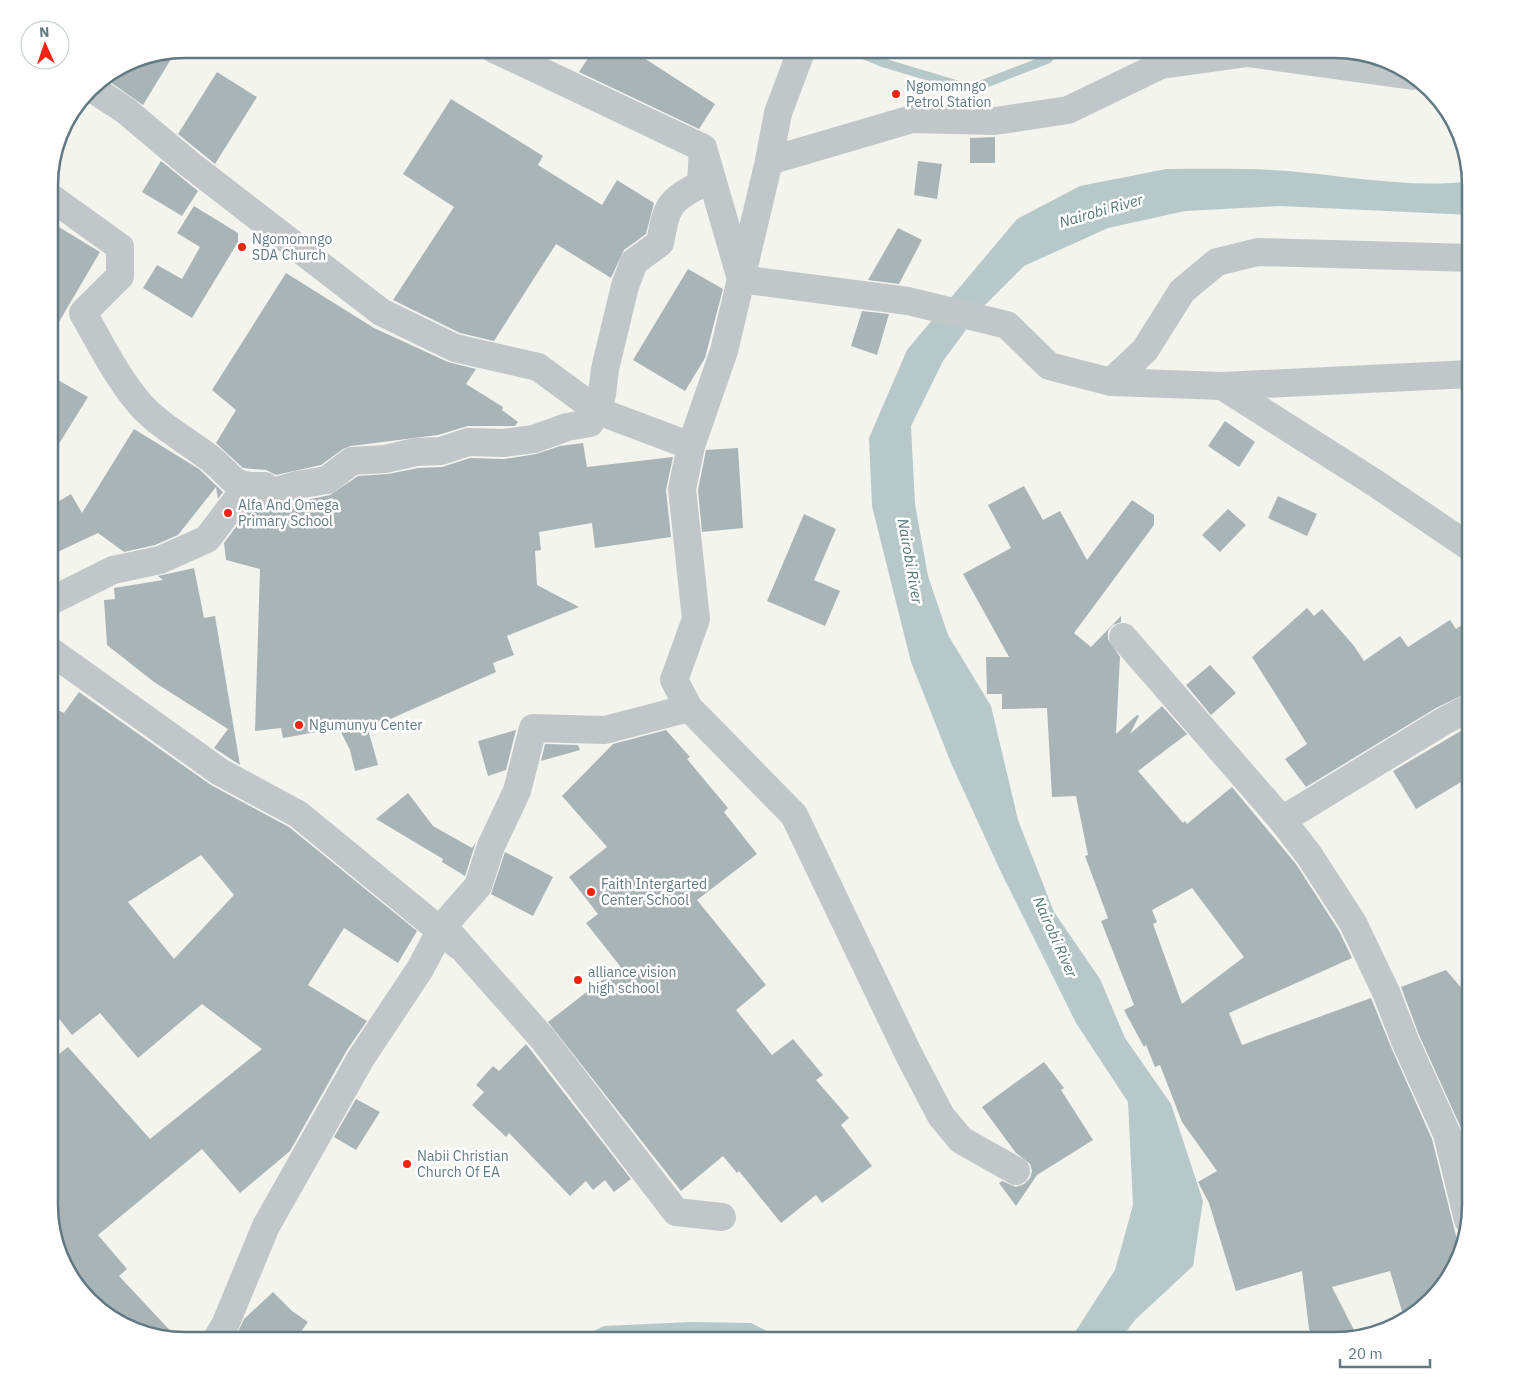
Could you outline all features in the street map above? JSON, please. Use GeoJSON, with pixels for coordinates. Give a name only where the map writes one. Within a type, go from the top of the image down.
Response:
{"type":"FeatureCollection","features":[{"type":"Feature","properties":{"kind":"street"},"geometry":{"type":"LineString","coordinates":[[513,58],[702,148],[741,279]]}},
{"type":"Feature","properties":{"kind":"street"},"geometry":{"type":"LineString","coordinates":[[799,58],[778,113],[769,161],[724,351],[691,446],[682,489],[696,619],[674,680],[689,708],[794,815],[909,1056],[941,1116],[961,1140],[1016,1171]]}},
{"type":"Feature","properties":{"kind":"street"},"geometry":{"type":"LineString","coordinates":[[769,161],[912,119],[996,121],[1068,110],[1161,65],[1212,58]]}},
{"type":"Feature","properties":{"kind":"street"},"geometry":{"type":"LineString","coordinates":[[1284,58],[1396,74]]}},
{"type":"Feature","properties":{"kind":"street"},"geometry":{"type":"LineString","coordinates":[[98,92],[125,110],[188,163],[381,312],[455,348],[538,367],[598,411],[691,446]]}},
{"type":"Feature","properties":{"kind":"street"},"geometry":{"type":"LineString","coordinates":[[58,202],[120,247],[120,276],[83,313],[140,404],[182,439],[212,460],[234,483],[251,486],[297,484],[327,480],[352,461],[385,459],[416,452],[441,451],[468,442],[504,443],[534,439],[567,427],[590,423],[598,411],[625,286],[634,262],[660,243],[666,210],[682,194],[701,184],[702,148]]}},
{"type":"Feature","properties":{"kind":"street"},"geometry":{"type":"LineString","coordinates":[[1111,382],[1145,350],[1182,291],[1217,262],[1258,252],[1462,258]]}},
{"type":"Feature","properties":{"kind":"street"},"geometry":{"type":"LineString","coordinates":[[741,279],[908,300],[1007,325],[1049,366],[1111,382],[1222,386],[1462,374]]}},
{"type":"Feature","properties":{"kind":"street"},"geometry":{"type":"LineString","coordinates":[[1222,386],[1375,483],[1462,542]]}},
{"type":"Feature","properties":{"kind":"street"},"geometry":{"type":"LineString","coordinates":[[58,596],[113,570],[160,560],[207,539],[239,497],[270,493],[297,484]]}},
{"type":"Feature","properties":{"kind":"street"},"geometry":{"type":"LineString","coordinates":[[1123,637],[1282,820],[1309,855],[1353,923],[1386,992],[1405,1042],[1447,1134],[1462,1195]]}},
{"type":"Feature","properties":{"kind":"street"},"geometry":{"type":"LineString","coordinates":[[58,656],[220,772],[298,814],[459,946],[443,926]]}},
{"type":"Feature","properties":{"kind":"street"},"geometry":{"type":"LineString","coordinates":[[221,1332],[266,1226],[361,1058],[420,969],[443,926],[478,886],[491,846],[517,792],[533,728],[605,730],[689,708]]}},
{"type":"Feature","properties":{"kind":"street"},"geometry":{"type":"LineString","coordinates":[[1282,820],[1462,712]]}},
{"type":"Feature","properties":{"kind":"street"},"geometry":{"type":"LineString","coordinates":[[443,926],[543,1039],[676,1212],[722,1217]]}},
{"type":"Feature","properties":{"kind":"water","name":"Nairobi River"},"geometry":{"type":"Polygon","coordinates":[[[1166,169],[1273,170],[1426,184],[1462,182],[1462,215],[1280,206],[1185,211],[1108,228],[1024,266],[983,307],[943,361],[911,426],[915,504],[928,576],[948,635],[991,706],[1018,820],[1054,912],[1100,979],[1125,1038],[1171,1104],[1203,1201],[1193,1266],[1135,1320],[1126,1332],[1075,1332],[1115,1270],[1133,1205],[1128,1102],[1076,1023],[999,868],[951,763],[911,662],[872,506],[869,438],[907,350],[1017,219],[1080,186],[1166,169]]]}},
{"type":"Feature","properties":{"kind":"water"},"geometry":{"type":"Polygon","coordinates":[[[691,1322],[751,1323],[769,1332],[592,1332],[604,1326],[691,1322]]]}},
{"type":"Feature","properties":{"kind":"building"},"geometry":{"type":"Polygon","coordinates":[[[588,58],[644,58],[715,104],[699,129],[579,72],[588,58]]]}},
{"type":"Feature","properties":{"kind":"building"},"geometry":{"type":"Polygon","coordinates":[[[171,59],[143,105],[110,82],[136,67],[171,59]]]}},
{"type":"Feature","properties":{"kind":"building"},"geometry":{"type":"Polygon","coordinates":[[[217,72],[257,97],[215,164],[178,134],[217,72]]]}},
{"type":"Feature","properties":{"kind":"building"},"geometry":{"type":"Polygon","coordinates":[[[451,99],[543,156],[538,165],[602,205],[617,180],[654,203],[646,234],[624,250],[611,278],[556,244],[494,341],[460,333],[393,300],[454,207],[403,174],[451,99]]]}},
{"type":"Feature","properties":{"kind":"building"},"geometry":{"type":"Polygon","coordinates":[[[995,137],[995,163],[970,163],[970,138],[995,137]]]}},
{"type":"Feature","properties":{"kind":"building"},"geometry":{"type":"Polygon","coordinates":[[[161,161],[198,191],[182,216],[142,192],[161,161]]]}},
{"type":"Feature","properties":{"kind":"building"},"geometry":{"type":"Polygon","coordinates":[[[918,161],[942,164],[937,199],[914,195],[918,161]]]}},
{"type":"Feature","properties":{"kind":"building"},"geometry":{"type":"Polygon","coordinates":[[[194,206],[238,233],[238,242],[192,318],[143,288],[157,265],[182,279],[200,247],[177,233],[194,206]]]}},
{"type":"Feature","properties":{"kind":"building"},"geometry":{"type":"Polygon","coordinates":[[[58,226],[100,252],[58,324],[58,226]]]}},
{"type":"Feature","properties":{"kind":"building"},"geometry":{"type":"Polygon","coordinates":[[[898,228],[922,240],[899,284],[868,280],[898,228]]]}},
{"type":"Feature","properties":{"kind":"building"},"geometry":{"type":"Polygon","coordinates":[[[688,269],[723,289],[705,358],[685,391],[633,360],[688,269]]]}},
{"type":"Feature","properties":{"kind":"building"},"geometry":{"type":"Polygon","coordinates":[[[286,273],[374,328],[448,362],[476,369],[466,384],[503,407],[502,410],[518,422],[515,426],[468,426],[438,435],[351,446],[343,449],[321,465],[276,475],[266,470],[243,468],[216,443],[236,410],[212,390],[286,273]]]}},
{"type":"Feature","properties":{"kind":"building"},"geometry":{"type":"Polygon","coordinates":[[[862,311],[889,314],[877,355],[851,346],[862,311]]]}},
{"type":"Feature","properties":{"kind":"building"},"geometry":{"type":"Polygon","coordinates":[[[58,380],[88,397],[58,445],[58,380]]]}},
{"type":"Feature","properties":{"kind":"building"},"geometry":{"type":"Polygon","coordinates":[[[1225,421],[1255,442],[1239,467],[1208,446],[1225,421]]]}},
{"type":"Feature","properties":{"kind":"building"},"geometry":{"type":"Polygon","coordinates":[[[134,429],[199,469],[223,492],[218,499],[216,487],[178,535],[155,545],[124,552],[98,533],[58,552],[58,502],[71,494],[82,513],[134,429]]]}},
{"type":"Feature","properties":{"kind":"building"},"geometry":{"type":"Polygon","coordinates":[[[583,443],[587,467],[673,457],[666,490],[671,537],[595,548],[592,523],[539,532],[541,550],[535,551],[537,585],[579,607],[507,636],[514,655],[493,663],[496,672],[368,729],[378,765],[355,771],[350,750],[339,728],[283,738],[281,728],[255,731],[260,569],[226,560],[224,543],[247,512],[330,495],[358,476],[388,474],[418,468],[442,467],[470,458],[504,459],[536,454],[560,446],[583,443]]]}},
{"type":"Feature","properties":{"kind":"building"},"geometry":{"type":"Polygon","coordinates":[[[738,448],[743,528],[702,532],[698,490],[706,450],[738,448]]]}},
{"type":"Feature","properties":{"kind":"building"},"geometry":{"type":"Polygon","coordinates":[[[1024,486],[1043,520],[1060,511],[1087,560],[1132,500],[1154,515],[1154,525],[1074,633],[1091,647],[1121,616],[1121,622],[1113,625],[1108,631],[1108,639],[1120,657],[1116,734],[1137,715],[1139,716],[1130,734],[1162,706],[1187,734],[1138,771],[1183,823],[1185,821],[1187,824],[1232,787],[1296,864],[1339,931],[1352,958],[1229,1013],[1242,1045],[1371,998],[1432,1139],[1457,1240],[1453,1253],[1441,1275],[1419,1300],[1402,1312],[1390,1271],[1332,1287],[1354,1330],[1311,1332],[1302,1271],[1236,1291],[1209,1203],[1198,1182],[1217,1171],[1182,1122],[1160,1065],[1155,1067],[1146,1045],[1144,1047],[1124,1010],[1134,1005],[1101,921],[1108,918],[1085,856],[1088,855],[1076,796],[1052,797],[1047,708],[1002,709],[1002,694],[987,694],[986,657],[1009,657],[963,574],[1011,548],[988,505],[1024,486]],[[1192,888],[1152,910],[1157,922],[1153,924],[1182,1004],[1244,957],[1192,888]]]}},
{"type":"Feature","properties":{"kind":"building"},"geometry":{"type":"Polygon","coordinates":[[[1278,496],[1317,514],[1307,536],[1268,518],[1278,496]]]}},
{"type":"Feature","properties":{"kind":"building"},"geometry":{"type":"Polygon","coordinates":[[[1228,509],[1246,525],[1220,552],[1202,535],[1228,509]]]}},
{"type":"Feature","properties":{"kind":"building"},"geometry":{"type":"Polygon","coordinates":[[[804,514],[836,529],[814,580],[840,591],[825,626],[767,601],[804,514]]]}},
{"type":"Feature","properties":{"kind":"building"},"geometry":{"type":"Polygon","coordinates":[[[194,568],[204,618],[215,616],[240,765],[214,748],[228,729],[154,682],[107,645],[104,600],[115,599],[114,588],[163,580],[158,576],[194,568]]]}},
{"type":"Feature","properties":{"kind":"building"},"geometry":{"type":"Polygon","coordinates":[[[1307,608],[1314,616],[1322,609],[1354,646],[1364,661],[1400,636],[1408,647],[1450,620],[1456,629],[1462,625],[1462,695],[1436,708],[1306,787],[1285,759],[1307,744],[1252,657],[1307,608]]]}},
{"type":"Feature","properties":{"kind":"building"},"geometry":{"type":"Polygon","coordinates":[[[1210,665],[1236,693],[1211,715],[1186,685],[1210,665]]]}},
{"type":"Feature","properties":{"kind":"building"},"geometry":{"type":"Polygon","coordinates":[[[79,692],[211,785],[289,827],[417,931],[398,963],[344,928],[308,985],[367,1021],[347,1050],[290,1151],[240,1193],[202,1149],[98,1235],[127,1269],[119,1276],[170,1330],[144,1325],[114,1310],[89,1288],[79,1275],[67,1253],[60,1229],[58,1212],[58,1055],[68,1047],[150,1139],[262,1049],[202,1004],[138,1058],[100,1013],[72,1035],[58,1017],[58,710],[64,713],[79,692]],[[201,855],[128,902],[174,959],[234,895],[201,855]]]}},
{"type":"Feature","properties":{"kind":"building"},"geometry":{"type":"Polygon","coordinates":[[[516,730],[506,770],[488,776],[478,741],[516,730]]]}},
{"type":"Feature","properties":{"kind":"building"},"geometry":{"type":"Polygon","coordinates":[[[666,730],[690,757],[687,759],[728,808],[724,812],[757,854],[697,900],[766,985],[736,1010],[772,1055],[793,1039],[823,1075],[816,1080],[849,1118],[841,1125],[872,1166],[822,1203],[816,1195],[781,1223],[739,1171],[737,1173],[723,1156],[681,1191],[548,1022],[620,966],[586,923],[598,914],[569,877],[607,847],[562,796],[613,744],[666,730]]]}},
{"type":"Feature","properties":{"kind":"building"},"geometry":{"type":"Polygon","coordinates":[[[1462,730],[1462,781],[1416,809],[1393,771],[1462,730]]]}},
{"type":"Feature","properties":{"kind":"building"},"geometry":{"type":"Polygon","coordinates":[[[545,744],[578,745],[580,750],[541,761],[545,744]]]}},
{"type":"Feature","properties":{"kind":"building"},"geometry":{"type":"Polygon","coordinates":[[[408,793],[433,826],[472,848],[476,842],[465,876],[442,862],[443,859],[376,819],[408,793]]]}},
{"type":"Feature","properties":{"kind":"building"},"geometry":{"type":"Polygon","coordinates":[[[505,852],[553,877],[533,916],[491,894],[505,852]]]}},
{"type":"Feature","properties":{"kind":"building"},"geometry":{"type":"Polygon","coordinates":[[[1446,970],[1462,989],[1462,1132],[1419,1035],[1401,987],[1446,970]]]}},
{"type":"Feature","properties":{"kind":"building"},"geometry":{"type":"Polygon","coordinates":[[[526,1044],[631,1179],[614,1192],[605,1180],[593,1190],[586,1181],[570,1196],[509,1133],[506,1137],[472,1105],[484,1092],[476,1085],[493,1066],[499,1071],[526,1044]]]}},
{"type":"Feature","properties":{"kind":"building"},"geometry":{"type":"Polygon","coordinates":[[[1044,1062],[1064,1088],[1061,1090],[1093,1140],[1037,1175],[1016,1206],[999,1183],[1002,1181],[1016,1187],[1024,1184],[1030,1178],[1032,1171],[1030,1164],[1016,1153],[982,1107],[1044,1062]]]}},
{"type":"Feature","properties":{"kind":"building"},"geometry":{"type":"Polygon","coordinates":[[[356,1099],[380,1112],[356,1150],[334,1137],[356,1099]]]}},
{"type":"Feature","properties":{"kind":"building"},"geometry":{"type":"Polygon","coordinates":[[[273,1292],[292,1311],[308,1322],[301,1332],[238,1332],[244,1319],[273,1292]]]}},
{"type":"Feature","properties":{"kind":"waterway"},"geometry":{"type":"LineString","coordinates":[[872,58],[971,89],[1049,58]]}},
{"type":"Feature","properties":{"kind":"place","name":"Ngomomngo Petrol Station"},"geometry":{"type":"Point","coordinates":[896,94]}},
{"type":"Feature","properties":{"kind":"place","name":"Ngomomngo SDA Church"},"geometry":{"type":"Point","coordinates":[242,247]}},
{"type":"Feature","properties":{"kind":"place","name":"Alfa And Omega Primary School"},"geometry":{"type":"Point","coordinates":[228,513]}},
{"type":"Feature","properties":{"kind":"place","name":"Ngumunyu Center"},"geometry":{"type":"Point","coordinates":[299,725]}},
{"type":"Feature","properties":{"kind":"place","name":"Faith Intergarted Center School"},"geometry":{"type":"Point","coordinates":[591,892]}},
{"type":"Feature","properties":{"kind":"place","name":"alliance vision high school"},"geometry":{"type":"Point","coordinates":[578,980]}},
{"type":"Feature","properties":{"kind":"place","name":"Nabii Christian Church Of EA"},"geometry":{"type":"Point","coordinates":[407,1164]}}]}
